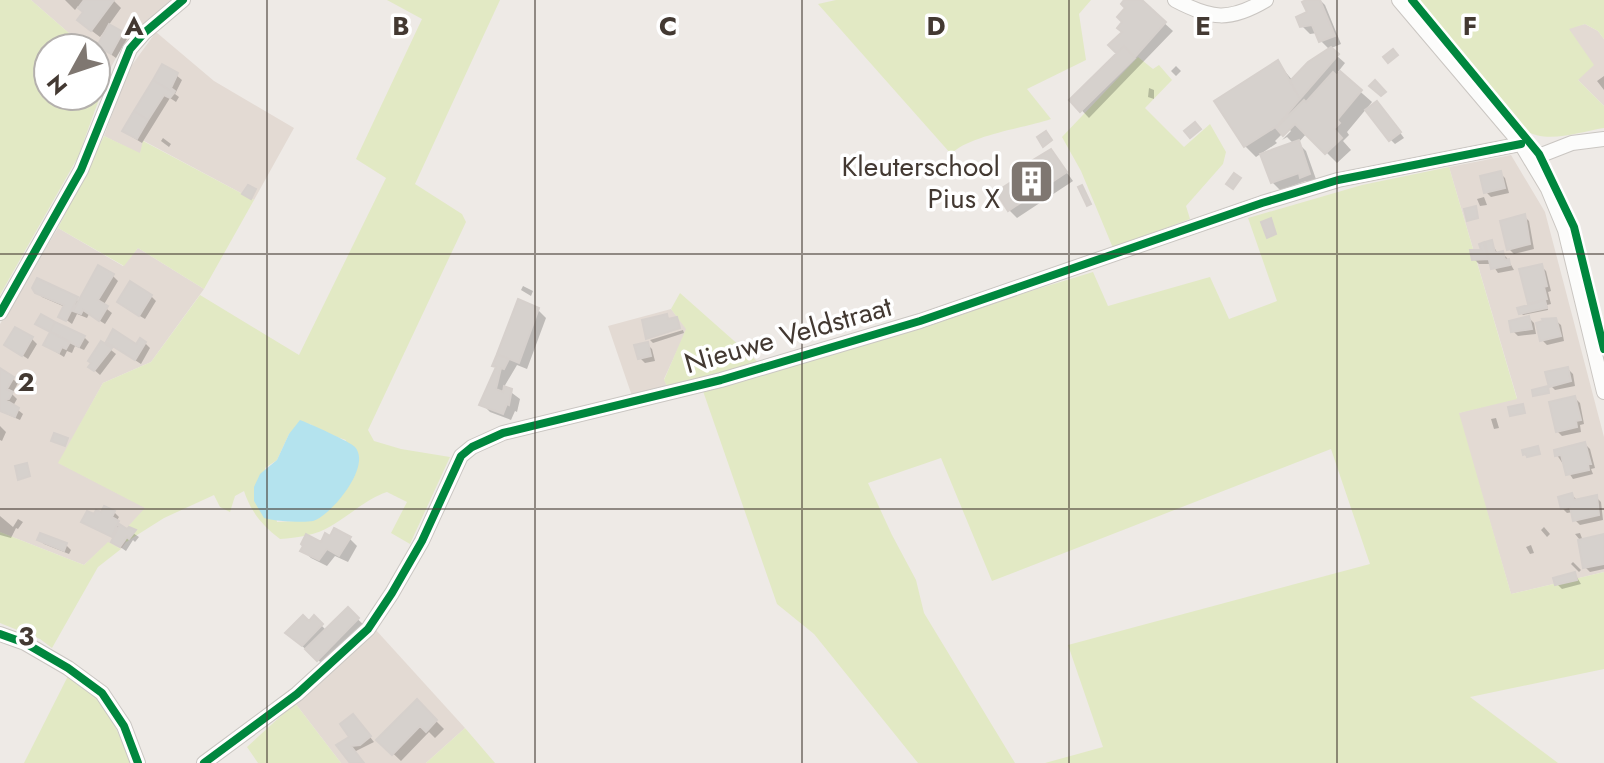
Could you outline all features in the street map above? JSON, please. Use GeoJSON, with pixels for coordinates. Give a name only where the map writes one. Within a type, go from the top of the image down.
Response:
{"type":"FeatureCollection","features":[{"type":"Feature","properties":{"kind":"street"},"geometry":{"type":"LineString","coordinates":[[0,313],[81,170],[130,49],[183,0]]}},
{"type":"Feature","properties":{"kind":"street"},"geometry":{"type":"LineString","coordinates":[[1175,0],[1202,15],[1234,15],[1266,0]]}},
{"type":"Feature","properties":{"kind":"street"},"geometry":{"type":"LineString","coordinates":[[1399,0],[1531,159],[1565,230],[1604,392]]}},
{"type":"Feature","properties":{"kind":"street"},"geometry":{"type":"LineString","coordinates":[[1531,159],[1572,143],[1604,139]]}},
{"type":"Feature","properties":{"kind":"street","name":"Nieuwe Veldstraat"},"geometry":{"type":"LineString","coordinates":[[204,763],[297,694],[368,629],[422,541],[461,456],[472,447],[503,433],[721,380],[920,321],[1262,203],[1338,180],[1521,144]]}},
{"type":"Feature","properties":{"kind":"street"},"geometry":{"type":"LineString","coordinates":[[0,634],[25,643],[68,668],[102,693],[124,726],[138,763]]}},
{"type":"Feature","properties":{"kind":"shaded area"},"geometry":{"type":"Polygon","coordinates":[[[31,0],[173,0],[122,47],[112,65],[112,32],[68,32],[31,0]]]}},
{"type":"Feature","properties":{"kind":"shaded area"},"geometry":{"type":"Polygon","coordinates":[[[1585,24],[1598,31],[1604,39],[1604,106],[1578,80],[1568,28],[1585,24]]]}},
{"type":"Feature","properties":{"kind":"shaded area"},"geometry":{"type":"Polygon","coordinates":[[[156,32],[214,81],[294,128],[254,200],[144,141],[140,154],[104,136],[129,69],[156,32]]]}},
{"type":"Feature","properties":{"kind":"shaded area"},"geometry":{"type":"Polygon","coordinates":[[[1511,155],[1545,212],[1604,437],[1604,572],[1511,594],[1458,413],[1517,398],[1449,167],[1511,155]]]}},
{"type":"Feature","properties":{"kind":"shaded area"},"geometry":{"type":"Polygon","coordinates":[[[58,228],[123,266],[138,248],[204,289],[151,362],[103,383],[59,463],[146,508],[123,532],[126,542],[121,549],[108,543],[84,565],[0,532],[0,324],[58,228]]]}},
{"type":"Feature","properties":{"kind":"shaded area"},"geometry":{"type":"Polygon","coordinates":[[[671,309],[687,329],[664,379],[667,386],[633,399],[608,326],[671,309]]]}},
{"type":"Feature","properties":{"kind":"shaded area"},"geometry":{"type":"Polygon","coordinates":[[[375,629],[465,728],[426,763],[341,763],[295,703],[375,629]]]}},
{"type":"Feature","properties":{"kind":"green space"},"geometry":{"type":"Polygon","coordinates":[[[0,0],[31,0],[68,32],[32,32],[32,112],[94,112],[78,157],[0,295],[0,0]]]}},
{"type":"Feature","properties":{"kind":"green space"},"geometry":{"type":"Polygon","coordinates":[[[387,0],[500,0],[415,184],[462,214],[466,222],[368,430],[374,441],[450,457],[410,544],[391,533],[407,502],[387,492],[325,529],[307,536],[280,539],[258,518],[244,491],[235,496],[230,512],[220,507],[214,495],[164,518],[126,542],[123,532],[145,508],[58,463],[103,383],[151,362],[200,295],[299,355],[386,178],[356,159],[422,19],[387,0]],[[310,424],[289,434],[277,460],[265,468],[277,522],[314,520],[346,440],[310,424]]]}},
{"type":"Feature","properties":{"kind":"green space"},"geometry":{"type":"Polygon","coordinates":[[[836,0],[1091,0],[1079,14],[1086,60],[1027,89],[1051,119],[984,137],[951,154],[818,4],[836,0]]]}},
{"type":"Feature","properties":{"kind":"green space"},"geometry":{"type":"Polygon","coordinates":[[[1415,0],[1604,0],[1604,39],[1598,31],[1585,24],[1569,29],[1594,65],[1578,80],[1604,106],[1604,128],[1552,137],[1532,134],[1523,129],[1415,0]]]}},
{"type":"Feature","properties":{"kind":"green space"},"geometry":{"type":"Polygon","coordinates":[[[1138,57],[1153,69],[1159,65],[1172,80],[1145,108],[1184,147],[1210,124],[1226,152],[1223,164],[1186,206],[1190,219],[1113,248],[1081,171],[1062,137],[1138,57]]]}},
{"type":"Feature","properties":{"kind":"green space"},"geometry":{"type":"Polygon","coordinates":[[[104,136],[140,153],[143,141],[254,200],[204,289],[138,248],[124,266],[58,228],[104,136]]]}},
{"type":"Feature","properties":{"kind":"green space"},"geometry":{"type":"Polygon","coordinates":[[[1449,167],[1517,399],[1459,413],[1511,594],[1604,572],[1604,669],[1470,697],[1558,763],[1045,763],[1103,747],[1068,645],[1370,564],[1331,449],[992,581],[941,458],[868,483],[916,580],[924,613],[1015,763],[918,763],[814,634],[777,604],[703,391],[1093,272],[1108,306],[1210,277],[1229,319],[1277,301],[1248,218],[1362,185],[1449,167]]]}},
{"type":"Feature","properties":{"kind":"green space"},"geometry":{"type":"Polygon","coordinates":[[[680,293],[759,363],[667,386],[664,380],[686,329],[671,309],[680,293]]]}},
{"type":"Feature","properties":{"kind":"green space"},"geometry":{"type":"Polygon","coordinates":[[[0,532],[84,565],[108,542],[121,549],[98,567],[52,648],[40,639],[0,623],[0,532]]]}},
{"type":"Feature","properties":{"kind":"green space"},"geometry":{"type":"Polygon","coordinates":[[[69,674],[108,713],[131,763],[24,763],[69,674]]]}},
{"type":"Feature","properties":{"kind":"green space"},"geometry":{"type":"Polygon","coordinates":[[[295,703],[341,763],[258,763],[247,747],[295,703]]]}},
{"type":"Feature","properties":{"kind":"green space"},"geometry":{"type":"Polygon","coordinates":[[[465,728],[495,763],[426,763],[465,728]]]}},
{"type":"Feature","properties":{"kind":"water"},"geometry":{"type":"Polygon","coordinates":[[[300,420],[355,447],[359,455],[354,477],[330,510],[313,521],[264,518],[254,501],[254,487],[260,474],[277,460],[289,434],[300,420]]]}},
{"type":"Feature","properties":{"kind":"building"},"geometry":{"type":"Polygon","coordinates":[[[84,0],[114,0],[91,31],[77,20],[83,12],[78,8],[84,0]]]}},
{"type":"Feature","properties":{"kind":"building"},"geometry":{"type":"Polygon","coordinates":[[[1124,0],[1142,0],[1166,22],[1135,57],[1124,46],[1116,53],[1108,45],[1122,32],[1117,28],[1122,22],[1117,17],[1125,8],[1121,4],[1124,0]]]}},
{"type":"Feature","properties":{"kind":"building"},"geometry":{"type":"Polygon","coordinates":[[[1320,0],[1335,36],[1319,42],[1312,25],[1300,27],[1296,17],[1307,12],[1302,2],[1320,0]]]}},
{"type":"Feature","properties":{"kind":"building"},"geometry":{"type":"Polygon","coordinates":[[[109,24],[123,32],[112,52],[112,32],[105,32],[109,24]]]}},
{"type":"Feature","properties":{"kind":"building"},"geometry":{"type":"Polygon","coordinates":[[[1124,46],[1135,58],[1080,112],[1069,100],[1124,46]]]}},
{"type":"Feature","properties":{"kind":"building"},"geometry":{"type":"Polygon","coordinates":[[[1331,47],[1339,54],[1300,99],[1290,81],[1308,62],[1331,47]]]}},
{"type":"Feature","properties":{"kind":"building"},"geometry":{"type":"Polygon","coordinates":[[[1393,49],[1398,55],[1388,63],[1383,57],[1393,49]]]}},
{"type":"Feature","properties":{"kind":"building"},"geometry":{"type":"Polygon","coordinates":[[[1278,60],[1300,99],[1277,126],[1244,147],[1214,101],[1278,60]]]}},
{"type":"Feature","properties":{"kind":"building"},"geometry":{"type":"Polygon","coordinates":[[[162,64],[178,73],[171,88],[174,93],[153,80],[162,64]]]}},
{"type":"Feature","properties":{"kind":"building"},"geometry":{"type":"Polygon","coordinates":[[[1340,71],[1362,90],[1337,120],[1340,123],[1334,129],[1342,138],[1325,154],[1295,124],[1283,136],[1276,128],[1304,100],[1306,102],[1333,72],[1337,76],[1340,71]]]}},
{"type":"Feature","properties":{"kind":"building"},"geometry":{"type":"Polygon","coordinates":[[[153,80],[174,93],[170,98],[164,95],[148,120],[134,111],[153,80]]]}},
{"type":"Feature","properties":{"kind":"building"},"geometry":{"type":"Polygon","coordinates":[[[1375,80],[1386,92],[1381,96],[1369,86],[1375,80]]]}},
{"type":"Feature","properties":{"kind":"building"},"geometry":{"type":"Polygon","coordinates":[[[1377,101],[1401,132],[1389,141],[1365,110],[1377,101]]]}},
{"type":"Feature","properties":{"kind":"building"},"geometry":{"type":"Polygon","coordinates":[[[134,111],[148,120],[137,139],[122,131],[134,111]]]}},
{"type":"Feature","properties":{"kind":"building"},"geometry":{"type":"Polygon","coordinates":[[[1195,122],[1201,129],[1190,138],[1184,131],[1195,122]]]}},
{"type":"Feature","properties":{"kind":"building"},"geometry":{"type":"Polygon","coordinates":[[[1046,131],[1052,140],[1043,147],[1037,137],[1046,131]]]}},
{"type":"Feature","properties":{"kind":"building"},"geometry":{"type":"Polygon","coordinates":[[[1299,140],[1310,174],[1300,178],[1299,173],[1271,183],[1260,154],[1299,140]]]}},
{"type":"Feature","properties":{"kind":"building","name":"Kleuterschool Pius X"},"geometry":{"type":"Polygon","coordinates":[[[1051,149],[1067,172],[1008,211],[996,192],[1037,165],[1033,160],[1051,149]]]}},
{"type":"Feature","properties":{"kind":"building"},"geometry":{"type":"Polygon","coordinates":[[[1501,171],[1505,188],[1484,193],[1480,176],[1501,171]]]}},
{"type":"Feature","properties":{"kind":"building"},"geometry":{"type":"Polygon","coordinates":[[[1234,173],[1241,178],[1233,189],[1226,184],[1234,173]]]}},
{"type":"Feature","properties":{"kind":"building"},"geometry":{"type":"Polygon","coordinates":[[[248,185],[256,189],[251,199],[242,194],[248,185]]]}},
{"type":"Feature","properties":{"kind":"building"},"geometry":{"type":"Polygon","coordinates":[[[1082,185],[1091,204],[1087,206],[1078,187],[1082,185]]]}},
{"type":"Feature","properties":{"kind":"building"},"geometry":{"type":"Polygon","coordinates":[[[1476,206],[1478,218],[1467,221],[1464,209],[1476,206]]]}},
{"type":"Feature","properties":{"kind":"building"},"geometry":{"type":"Polygon","coordinates":[[[1525,214],[1530,244],[1507,250],[1500,221],[1525,214]]]}},
{"type":"Feature","properties":{"kind":"building"},"geometry":{"type":"Polygon","coordinates":[[[1271,218],[1276,234],[1267,238],[1261,222],[1271,218]]]}},
{"type":"Feature","properties":{"kind":"building"},"geometry":{"type":"Polygon","coordinates":[[[1492,240],[1495,253],[1503,251],[1510,265],[1491,269],[1485,242],[1492,240]]]}},
{"type":"Feature","properties":{"kind":"building"},"geometry":{"type":"Polygon","coordinates":[[[1484,242],[1488,259],[1472,260],[1470,250],[1481,250],[1479,244],[1484,242]]]}},
{"type":"Feature","properties":{"kind":"building"},"geometry":{"type":"Polygon","coordinates":[[[1542,264],[1547,299],[1528,304],[1519,269],[1542,264]]]}},
{"type":"Feature","properties":{"kind":"building"},"geometry":{"type":"Polygon","coordinates":[[[98,265],[114,274],[98,300],[108,306],[99,321],[83,310],[81,314],[73,311],[98,265]]]}},
{"type":"Feature","properties":{"kind":"building"},"geometry":{"type":"Polygon","coordinates":[[[37,278],[78,297],[66,321],[58,317],[64,305],[35,293],[32,288],[37,278]]]}},
{"type":"Feature","properties":{"kind":"building"},"geometry":{"type":"Polygon","coordinates":[[[130,281],[152,295],[139,316],[117,302],[130,281]]]}},
{"type":"Feature","properties":{"kind":"building"},"geometry":{"type":"Polygon","coordinates":[[[518,299],[539,308],[519,363],[497,354],[518,299]]]}},
{"type":"Feature","properties":{"kind":"building"},"geometry":{"type":"Polygon","coordinates":[[[1545,300],[1547,308],[1519,314],[1517,308],[1545,300]]]}},
{"type":"Feature","properties":{"kind":"building"},"geometry":{"type":"Polygon","coordinates":[[[41,314],[55,322],[50,332],[35,324],[41,314]]]}},
{"type":"Feature","properties":{"kind":"building"},"geometry":{"type":"Polygon","coordinates":[[[667,314],[668,319],[677,317],[680,328],[646,339],[642,320],[667,314]]]}},
{"type":"Feature","properties":{"kind":"building"},"geometry":{"type":"Polygon","coordinates":[[[1529,316],[1532,329],[1511,332],[1509,321],[1529,316]]]}},
{"type":"Feature","properties":{"kind":"building"},"geometry":{"type":"Polygon","coordinates":[[[1556,318],[1561,336],[1540,341],[1536,323],[1542,319],[1556,318]]]}},
{"type":"Feature","properties":{"kind":"building"},"geometry":{"type":"Polygon","coordinates":[[[55,322],[85,336],[79,347],[50,332],[55,322]]]}},
{"type":"Feature","properties":{"kind":"building"},"geometry":{"type":"Polygon","coordinates":[[[15,327],[33,337],[22,356],[4,345],[15,327]]]}},
{"type":"Feature","properties":{"kind":"building"},"geometry":{"type":"Polygon","coordinates":[[[113,329],[136,344],[140,338],[146,342],[135,360],[106,342],[113,329]]]}},
{"type":"Feature","properties":{"kind":"building"},"geometry":{"type":"Polygon","coordinates":[[[50,332],[70,342],[66,349],[62,347],[59,353],[43,345],[50,332]]]}},
{"type":"Feature","properties":{"kind":"building"},"geometry":{"type":"Polygon","coordinates":[[[101,341],[112,348],[94,371],[88,367],[91,363],[88,361],[101,341]]]}},
{"type":"Feature","properties":{"kind":"building"},"geometry":{"type":"Polygon","coordinates":[[[648,342],[651,356],[638,359],[634,345],[648,342]]]}},
{"type":"Feature","properties":{"kind":"building"},"geometry":{"type":"Polygon","coordinates":[[[497,354],[509,359],[504,369],[501,368],[496,389],[503,392],[504,386],[512,389],[509,405],[503,414],[479,405],[496,367],[492,366],[497,354]]]}},
{"type":"Feature","properties":{"kind":"building"},"geometry":{"type":"Polygon","coordinates":[[[1568,367],[1571,381],[1549,387],[1545,372],[1568,367]]]}},
{"type":"Feature","properties":{"kind":"building"},"geometry":{"type":"Polygon","coordinates":[[[0,368],[14,377],[7,389],[13,392],[6,400],[19,408],[15,417],[0,411],[0,368]]]}},
{"type":"Feature","properties":{"kind":"building"},"geometry":{"type":"Polygon","coordinates":[[[1548,386],[1549,393],[1533,396],[1532,390],[1548,386]]]}},
{"type":"Feature","properties":{"kind":"building"},"geometry":{"type":"Polygon","coordinates":[[[1575,396],[1581,420],[1576,421],[1577,427],[1556,432],[1549,402],[1575,396]]]}},
{"type":"Feature","properties":{"kind":"building"},"geometry":{"type":"Polygon","coordinates":[[[1523,404],[1525,413],[1510,416],[1508,407],[1523,404]]]}},
{"type":"Feature","properties":{"kind":"building"},"geometry":{"type":"Polygon","coordinates":[[[54,433],[68,438],[65,446],[51,441],[54,433]]]}},
{"type":"Feature","properties":{"kind":"building"},"geometry":{"type":"Polygon","coordinates":[[[1585,442],[1591,464],[1588,464],[1589,470],[1566,475],[1561,455],[1555,456],[1554,450],[1585,442]]]}},
{"type":"Feature","properties":{"kind":"building"},"geometry":{"type":"Polygon","coordinates":[[[1538,446],[1540,454],[1523,455],[1522,450],[1538,446]]]}},
{"type":"Feature","properties":{"kind":"building"},"geometry":{"type":"Polygon","coordinates":[[[27,463],[30,476],[18,480],[15,466],[27,463]]]}},
{"type":"Feature","properties":{"kind":"building"},"geometry":{"type":"Polygon","coordinates":[[[1572,493],[1574,500],[1597,495],[1599,515],[1573,521],[1570,507],[1561,509],[1558,497],[1572,493]]]}},
{"type":"Feature","properties":{"kind":"building"},"geometry":{"type":"Polygon","coordinates":[[[104,506],[115,511],[112,517],[118,523],[136,530],[120,547],[111,542],[119,526],[112,537],[81,522],[87,511],[94,514],[96,510],[101,512],[104,506]]]}},
{"type":"Feature","properties":{"kind":"building"},"geometry":{"type":"Polygon","coordinates":[[[334,528],[351,537],[339,556],[327,549],[319,560],[300,551],[306,534],[321,542],[325,533],[330,536],[334,528]]]}},
{"type":"Feature","properties":{"kind":"building"},"geometry":{"type":"Polygon","coordinates":[[[40,533],[67,543],[64,551],[37,540],[40,533]]]}},
{"type":"Feature","properties":{"kind":"building"},"geometry":{"type":"Polygon","coordinates":[[[1604,534],[1604,564],[1583,568],[1578,540],[1604,534]]]}},
{"type":"Feature","properties":{"kind":"building"},"geometry":{"type":"Polygon","coordinates":[[[1575,572],[1577,580],[1555,585],[1553,578],[1575,572]]]}},
{"type":"Feature","properties":{"kind":"building"},"geometry":{"type":"Polygon","coordinates":[[[348,607],[359,618],[317,661],[305,649],[348,607]]]}},
{"type":"Feature","properties":{"kind":"building"},"geometry":{"type":"Polygon","coordinates":[[[303,615],[309,621],[314,615],[323,624],[302,646],[285,633],[303,615]]]}},
{"type":"Feature","properties":{"kind":"building"},"geometry":{"type":"Polygon","coordinates":[[[417,699],[437,720],[426,732],[420,726],[392,755],[376,740],[417,699]]]}},
{"type":"Feature","properties":{"kind":"building"},"geometry":{"type":"Polygon","coordinates":[[[353,714],[371,736],[360,745],[351,746],[364,763],[350,763],[336,745],[349,737],[340,724],[353,714]]]}},
{"type":"Feature","properties":{"kind":"cycle path"},"geometry":{"type":"LineString","coordinates":[[0,313],[81,170],[130,49],[183,0]]}},
{"type":"Feature","properties":{"kind":"cycle path"},"geometry":{"type":"LineString","coordinates":[[1412,0],[1539,154],[1574,227],[1604,349]]}},
{"type":"Feature","properties":{"kind":"cycle path"},"geometry":{"type":"LineString","coordinates":[[204,763],[297,694],[368,629],[422,541],[461,456],[472,447],[503,433],[721,380],[920,321],[1262,203],[1338,180],[1521,144]]}},
{"type":"Feature","properties":{"kind":"cycle path"},"geometry":{"type":"LineString","coordinates":[[0,634],[25,643],[68,668],[102,693],[124,726],[138,763]]}},
{"type":"Feature","properties":{"kind":"place","name":"Kleuterschool Pius X"},"geometry":{"type":"Point","coordinates":[1031,182]}}]}
